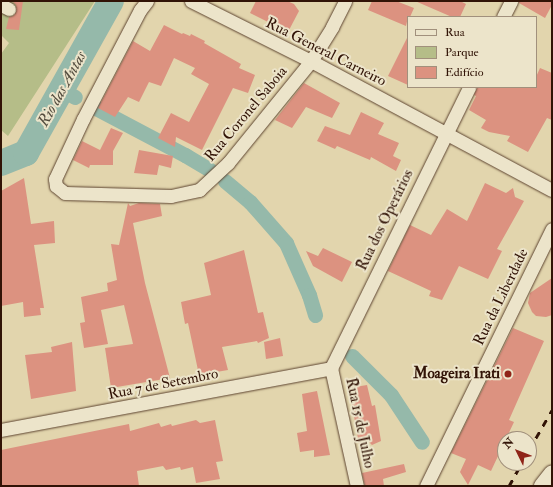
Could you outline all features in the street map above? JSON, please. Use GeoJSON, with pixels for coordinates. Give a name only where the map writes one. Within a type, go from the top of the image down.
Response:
{"type":"FeatureCollection","features":[{"type":"Feature","properties":{"kind":"street","name":"Rua Coronel Saboia"},"geometry":{"type":"LineString","coordinates":[[147,1],[140,10],[86,113],[55,179],[56,186],[65,193],[171,196],[199,190],[228,163],[311,61],[346,1]]}},
{"type":"Feature","properties":{"kind":"street","name":"Rua General Carneiro"},"geometry":{"type":"LineString","coordinates":[[191,1],[311,61],[552,190]]}},
{"type":"Feature","properties":{"kind":"street"},"geometry":{"type":"LineString","coordinates":[[504,16],[511,1]]}},
{"type":"Feature","properties":{"kind":"street","name":"Rua dos Operários"},"geometry":{"type":"LineString","coordinates":[[331,368],[468,88]]}},
{"type":"Feature","properties":{"kind":"street","name":"Rua da Liberdade"},"geometry":{"type":"LineString","coordinates":[[426,486],[552,229]]}},
{"type":"Feature","properties":{"kind":"street","name":"Rua 7 de Setembro"},"geometry":{"type":"LineString","coordinates":[[1,430],[331,368]]}},
{"type":"Feature","properties":{"kind":"street","name":"Rua 15 de Julho"},"geometry":{"type":"LineString","coordinates":[[331,368],[357,486]]}},
{"type":"Feature","properties":{"kind":"street"},"geometry":{"type":"LineString","coordinates":[[542,486],[552,473]]}},
{"type":"Feature","properties":{"kind":"green space"},"geometry":{"type":"Polygon","coordinates":[[[1,1],[95,1],[8,136],[1,130],[1,54],[9,43],[1,35],[1,1]]]}},
{"type":"Feature","properties":{"kind":"building"},"geometry":{"type":"Polygon","coordinates":[[[12,1],[23,1],[19,30],[6,29],[9,17],[13,16],[16,12],[16,5],[12,1]]]}},
{"type":"Feature","properties":{"kind":"building"},"geometry":{"type":"Polygon","coordinates":[[[256,1],[287,1],[294,4],[299,11],[288,32],[250,13],[256,1]]]}},
{"type":"Feature","properties":{"kind":"building"},"geometry":{"type":"Polygon","coordinates":[[[372,1],[396,1],[414,8],[410,16],[407,16],[406,26],[368,10],[372,1]]]}},
{"type":"Feature","properties":{"kind":"building"},"geometry":{"type":"Polygon","coordinates":[[[415,1],[460,1],[466,4],[460,16],[450,16],[415,1]]]}},
{"type":"Feature","properties":{"kind":"building"},"geometry":{"type":"Polygon","coordinates":[[[519,1],[552,1],[552,5],[545,18],[519,3],[519,1]]]}},
{"type":"Feature","properties":{"kind":"building"},"geometry":{"type":"Polygon","coordinates":[[[164,25],[182,34],[183,33],[190,36],[191,34],[205,41],[204,43],[241,64],[239,68],[255,75],[248,93],[233,88],[202,150],[176,137],[175,147],[158,138],[171,113],[189,122],[209,84],[191,74],[195,68],[174,58],[161,86],[149,82],[139,102],[128,97],[115,117],[98,108],[133,41],[150,51],[164,25]]]}},
{"type":"Feature","properties":{"kind":"building"},"geometry":{"type":"Polygon","coordinates":[[[407,38],[407,85],[388,76],[407,38]]]}},
{"type":"Feature","properties":{"kind":"building"},"geometry":{"type":"Polygon","coordinates":[[[540,68],[552,73],[552,120],[547,118],[528,152],[507,141],[510,136],[489,132],[481,128],[486,120],[469,110],[476,96],[474,95],[477,88],[537,88],[537,75],[540,68]]]}},
{"type":"Feature","properties":{"kind":"building"},"geometry":{"type":"Polygon","coordinates":[[[304,83],[340,103],[332,118],[306,107],[292,128],[275,120],[304,83]]]}},
{"type":"Feature","properties":{"kind":"building"},"geometry":{"type":"Polygon","coordinates":[[[361,112],[384,123],[378,134],[399,143],[393,156],[401,160],[396,171],[371,157],[370,160],[337,146],[335,149],[317,141],[325,126],[350,135],[361,112]]]}},
{"type":"Feature","properties":{"kind":"building"},"geometry":{"type":"Polygon","coordinates":[[[111,128],[123,133],[113,151],[113,165],[90,165],[89,168],[73,160],[82,141],[100,150],[111,128]]]}},
{"type":"Feature","properties":{"kind":"building"},"geometry":{"type":"Polygon","coordinates":[[[139,150],[173,156],[171,168],[159,165],[157,175],[134,173],[139,150]]]}},
{"type":"Feature","properties":{"kind":"building"},"geometry":{"type":"Polygon","coordinates":[[[24,178],[31,224],[54,221],[55,243],[34,245],[44,308],[40,308],[41,315],[24,317],[23,302],[1,306],[1,191],[24,178]]]}},
{"type":"Feature","properties":{"kind":"building"},"geometry":{"type":"Polygon","coordinates":[[[485,183],[506,193],[513,188],[515,197],[524,201],[497,249],[502,251],[488,279],[459,266],[442,300],[429,296],[431,291],[388,271],[410,225],[431,235],[447,209],[467,221],[485,183]]]}},
{"type":"Feature","properties":{"kind":"building"},"geometry":{"type":"Polygon","coordinates":[[[128,203],[130,206],[139,203],[160,204],[162,216],[133,223],[145,283],[170,378],[111,388],[105,348],[133,344],[124,305],[101,310],[108,344],[84,348],[80,323],[85,322],[81,297],[108,291],[107,283],[117,280],[111,244],[119,245],[128,203]]]}},
{"type":"Feature","properties":{"kind":"building"},"geometry":{"type":"Polygon","coordinates":[[[323,248],[352,262],[342,282],[313,266],[306,251],[318,256],[323,248]]]}},
{"type":"Feature","properties":{"kind":"building"},"geometry":{"type":"Polygon","coordinates":[[[244,250],[258,313],[263,312],[269,338],[258,343],[257,341],[222,347],[228,370],[199,375],[188,323],[185,324],[181,302],[211,295],[204,263],[244,250]]]}},
{"type":"Feature","properties":{"kind":"building"},"geometry":{"type":"Polygon","coordinates":[[[552,278],[552,315],[546,317],[536,316],[532,312],[528,303],[530,293],[552,278]]]}},
{"type":"Feature","properties":{"kind":"building"},"geometry":{"type":"Polygon","coordinates":[[[513,328],[544,341],[509,420],[514,422],[510,431],[497,431],[497,458],[491,471],[478,465],[468,485],[460,472],[466,459],[451,453],[513,328]]]}},
{"type":"Feature","properties":{"kind":"building"},"geometry":{"type":"Polygon","coordinates":[[[280,338],[283,356],[266,359],[264,342],[280,338]]]}},
{"type":"Feature","properties":{"kind":"building"},"geometry":{"type":"Polygon","coordinates":[[[72,342],[76,391],[31,399],[25,355],[52,352],[51,347],[72,342]]]}},
{"type":"Feature","properties":{"kind":"building"},"geometry":{"type":"Polygon","coordinates":[[[367,385],[372,406],[375,405],[381,441],[372,445],[369,442],[359,444],[349,388],[367,385]]]}},
{"type":"Feature","properties":{"kind":"building"},"geometry":{"type":"Polygon","coordinates":[[[317,391],[330,455],[314,457],[314,450],[300,452],[297,433],[307,431],[302,394],[317,391]]]}},
{"type":"Feature","properties":{"kind":"building"},"geometry":{"type":"Polygon","coordinates":[[[196,420],[200,423],[215,420],[223,461],[216,462],[220,479],[196,483],[193,467],[181,470],[180,467],[166,470],[163,466],[137,471],[139,486],[1,486],[1,450],[129,424],[130,431],[159,423],[161,427],[196,420]]]}},
{"type":"Feature","properties":{"kind":"building"},"geometry":{"type":"Polygon","coordinates":[[[404,464],[406,472],[383,479],[384,486],[365,486],[362,473],[404,464]]]}},
{"type":"Feature","properties":{"kind":"waterway","name":"Rio das Antas"},"geometry":{"type":"LineString","coordinates":[[1,163],[26,153],[111,1]]}},
{"type":"Feature","properties":{"kind":"waterway"},"geometry":{"type":"LineString","coordinates":[[61,89],[75,97]]}},
{"type":"Feature","properties":{"kind":"waterway"},"geometry":{"type":"LineString","coordinates":[[94,107],[185,155],[210,170]]}},
{"type":"Feature","properties":{"kind":"waterway"},"geometry":{"type":"LineString","coordinates":[[225,181],[250,202],[286,243],[309,295],[315,315]]}},
{"type":"Feature","properties":{"kind":"waterway"},"geometry":{"type":"LineString","coordinates":[[352,356],[391,395],[422,442]]}},
{"type":"Feature","properties":{"kind":"railway"},"geometry":{"type":"LineString","coordinates":[[537,436],[552,410]]}},
{"type":"Feature","properties":{"kind":"railway"},"geometry":{"type":"LineString","coordinates":[[509,486],[517,471]]}},
{"type":"Feature","properties":{"kind":"place","name":"Moageira Irati"},"geometry":{"type":"Point","coordinates":[508,374]}}]}
